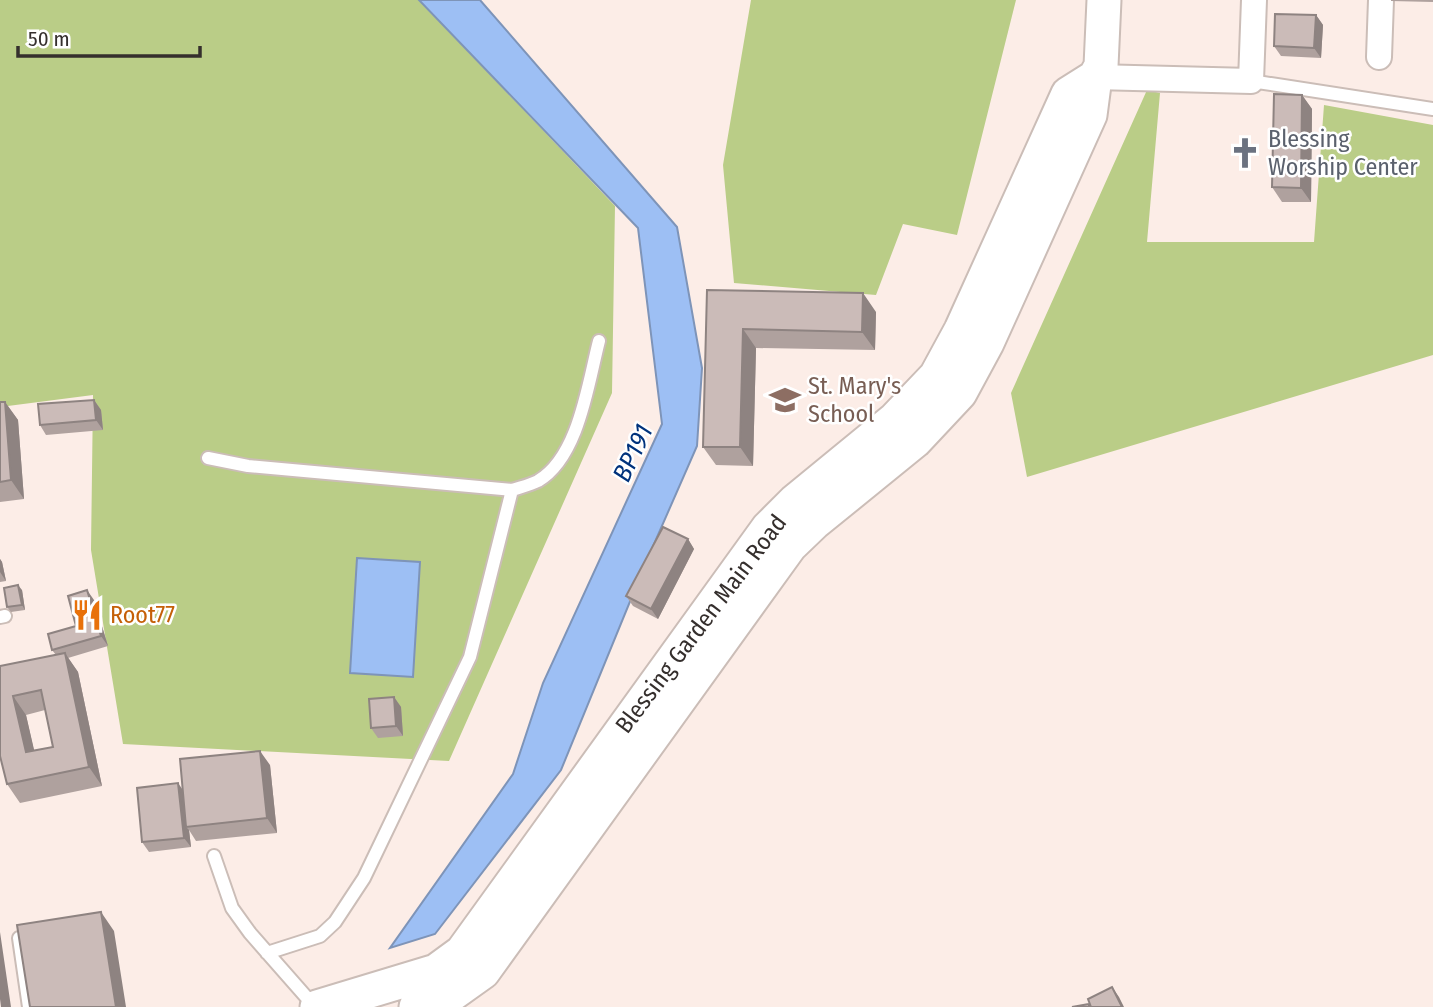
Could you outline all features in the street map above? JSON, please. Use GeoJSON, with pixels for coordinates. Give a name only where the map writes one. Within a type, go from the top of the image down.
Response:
{"type":"FeatureCollection","features":[{"type":"Feature","properties":{"kind":"main road"},"geometry":{"type":"LineString","coordinates":[[1095,76],[1101,66],[1104,0]]}},
{"type":"Feature","properties":{"kind":"main road","name":"Blessing Garden Main Road"},"geometry":{"type":"LineString","coordinates":[[316,1007],[376,989],[415,992],[436,971],[462,952],[768,528],[795,501],[895,419],[936,376],[961,330],[1068,94],[1095,76]]}},
{"type":"Feature","properties":{"kind":"street"},"geometry":{"type":"LineString","coordinates":[[1095,76],[1251,81],[1254,0]]}},
{"type":"Feature","properties":{"kind":"street"},"geometry":{"type":"LineString","coordinates":[[1379,57],[1381,0]]}},
{"type":"Feature","properties":{"kind":"lane"},"geometry":{"type":"LineString","coordinates":[[1251,81],[1433,109]]}},
{"type":"Feature","properties":{"kind":"lane"},"geometry":{"type":"LineString","coordinates":[[208,458],[247,466],[512,490],[537,482],[551,471],[574,438],[599,341]]}},
{"type":"Feature","properties":{"kind":"lane"},"geometry":{"type":"LineString","coordinates":[[267,953],[320,936],[335,922],[363,878],[470,657],[512,490]]}},
{"type":"Feature","properties":{"kind":"lane"},"geometry":{"type":"LineString","coordinates":[[214,856],[232,908],[267,953],[316,1007]]}},
{"type":"Feature","properties":{"kind":"lane"},"geometry":{"type":"LineString","coordinates":[[19,938],[29,1007]]}},
{"type":"Feature","properties":{"kind":"green space"},"geometry":{"type":"Polygon","coordinates":[[[0,0],[419,0],[615,206],[612,393],[449,761],[123,744],[91,550],[93,395],[0,407],[0,0]]]}},
{"type":"Feature","properties":{"kind":"green space"},"geometry":{"type":"Polygon","coordinates":[[[751,0],[1016,0],[957,235],[903,224],[876,295],[734,283],[723,165],[751,0]]]}},
{"type":"Feature","properties":{"kind":"green space"},"geometry":{"type":"Polygon","coordinates":[[[1147,90],[1160,93],[1147,242],[1314,242],[1324,105],[1433,125],[1433,355],[1027,477],[1011,393],[1147,90]]]}},
{"type":"Feature","properties":{"kind":"water"},"geometry":{"type":"Polygon","coordinates":[[[419,0],[480,0],[677,227],[702,368],[697,446],[561,770],[435,934],[390,948],[513,774],[543,683],[662,424],[638,228],[419,0]]]}},
{"type":"Feature","properties":{"kind":"water"},"geometry":{"type":"Polygon","coordinates":[[[357,558],[420,562],[413,677],[350,673],[357,558]]]}},
{"type":"Feature","properties":{"kind":"building"},"geometry":{"type":"Polygon","coordinates":[[[1275,14],[1316,15],[1314,48],[1274,46],[1275,14]]]}},
{"type":"Feature","properties":{"kind":"building"},"geometry":{"type":"Polygon","coordinates":[[[1274,94],[1302,95],[1301,188],[1272,187],[1274,94]]]}},
{"type":"Feature","properties":{"kind":"building"},"geometry":{"type":"Polygon","coordinates":[[[707,290],[863,293],[862,332],[743,329],[740,447],[703,447],[707,290]]]}},
{"type":"Feature","properties":{"kind":"building"},"geometry":{"type":"Polygon","coordinates":[[[94,400],[96,420],[40,425],[38,404],[94,400]]]}},
{"type":"Feature","properties":{"kind":"building"},"geometry":{"type":"Polygon","coordinates":[[[0,402],[5,402],[11,480],[0,482],[0,402]]]}},
{"type":"Feature","properties":{"kind":"building"},"geometry":{"type":"Polygon","coordinates":[[[663,527],[688,539],[651,609],[626,596],[663,527]]]}},
{"type":"Feature","properties":{"kind":"building"},"geometry":{"type":"Polygon","coordinates":[[[18,585],[22,605],[7,607],[4,588],[18,585]]]}},
{"type":"Feature","properties":{"kind":"building"},"geometry":{"type":"Polygon","coordinates":[[[87,590],[101,636],[52,650],[48,634],[76,626],[68,596],[87,590]]]}},
{"type":"Feature","properties":{"kind":"building"},"geometry":{"type":"Polygon","coordinates":[[[65,653],[89,767],[7,784],[0,756],[0,666],[65,653]],[[41,690],[13,696],[26,752],[53,747],[41,690]]]}},
{"type":"Feature","properties":{"kind":"building"},"geometry":{"type":"Polygon","coordinates":[[[394,697],[396,726],[371,728],[369,699],[394,697]]]}},
{"type":"Feature","properties":{"kind":"building"},"geometry":{"type":"Polygon","coordinates":[[[260,751],[267,818],[186,827],[180,759],[260,751]]]}},
{"type":"Feature","properties":{"kind":"building"},"geometry":{"type":"Polygon","coordinates":[[[178,783],[184,838],[142,842],[137,788],[178,783]]]}},
{"type":"Feature","properties":{"kind":"building"},"geometry":{"type":"Polygon","coordinates":[[[101,912],[116,1007],[30,1007],[17,925],[101,912]]]}},
{"type":"Feature","properties":{"kind":"building"},"geometry":{"type":"Polygon","coordinates":[[[1112,987],[1122,1007],[1091,1007],[1088,999],[1112,987]]]}},
{"type":"Feature","properties":{"kind":"place","name":"Blessing Worship Center"},"geometry":{"type":"Point","coordinates":[1245,153]}},
{"type":"Feature","properties":{"kind":"place","name":"St. Mary's School"},"geometry":{"type":"Point","coordinates":[785,400]}},
{"type":"Feature","properties":{"kind":"place","name":"Root77"},"geometry":{"type":"Point","coordinates":[87,615]}},
{"type":"Feature","properties":{"kind":"water label","name":"BP191"},"geometry":{"type":"Point","coordinates":[633,453]}}]}
